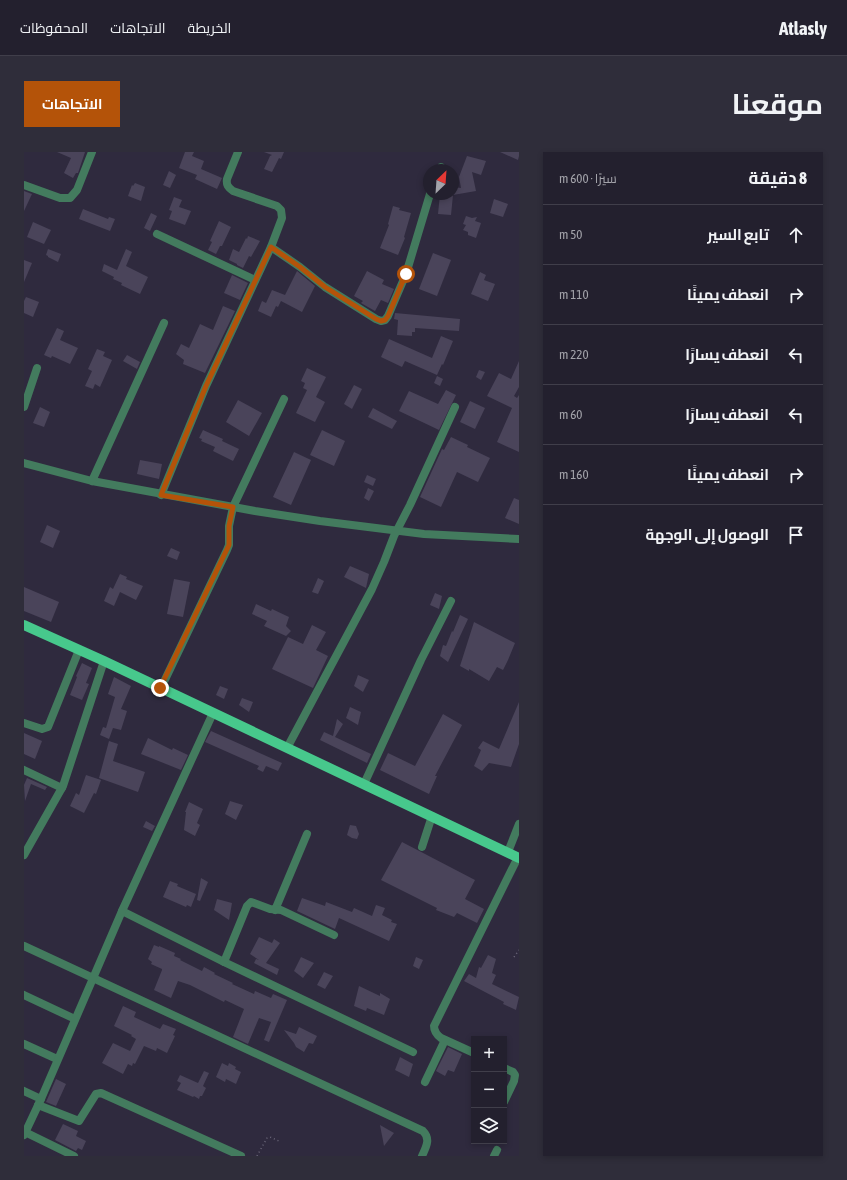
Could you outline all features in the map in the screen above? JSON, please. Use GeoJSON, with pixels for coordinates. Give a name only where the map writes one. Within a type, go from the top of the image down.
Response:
{"type":"FeatureCollection","features":[{"type":"Feature","properties":{"kind":"main road"},"geometry":{"type":"LineString","coordinates":[[24,625],[104,661],[518,857]]}},
{"type":"Feature","properties":{"kind":"street"},"geometry":{"type":"LineString","coordinates":[[24,185],[60,198],[70,198],[77,190],[92,152]]}},
{"type":"Feature","properties":{"kind":"street"},"geometry":{"type":"LineString","coordinates":[[161,495],[206,386],[271,247],[282,218],[281,210],[277,206],[228,188],[226,184],[227,179],[238,152]]}},
{"type":"Feature","properties":{"kind":"street"},"geometry":{"type":"LineString","coordinates":[[271,247],[356,308],[376,319],[381,321],[385,320],[406,274],[428,200]]}},
{"type":"Feature","properties":{"kind":"street"},"geometry":{"type":"LineString","coordinates":[[157,234],[256,280]]}},
{"type":"Feature","properties":{"kind":"street"},"geometry":{"type":"LineString","coordinates":[[92,481],[164,323]]}},
{"type":"Feature","properties":{"kind":"street"},"geometry":{"type":"LineString","coordinates":[[24,407],[37,368]]}},
{"type":"Feature","properties":{"kind":"street"},"geometry":{"type":"LineString","coordinates":[[160,688],[229,545],[229,526],[233,507],[284,400]]}},
{"type":"Feature","properties":{"kind":"street"},"geometry":{"type":"LineString","coordinates":[[287,748],[372,589],[397,530],[455,407]]}},
{"type":"Feature","properties":{"kind":"street"},"geometry":{"type":"LineString","coordinates":[[24,463],[92,481],[161,495],[320,521],[424,534],[519,539]]}},
{"type":"Feature","properties":{"kind":"street"},"geometry":{"type":"LineString","coordinates":[[364,784],[421,660],[451,601]]}},
{"type":"Feature","properties":{"kind":"street"},"geometry":{"type":"LineString","coordinates":[[24,724],[42,729],[48,727],[79,650]]}},
{"type":"Feature","properties":{"kind":"street"},"geometry":{"type":"LineString","coordinates":[[24,855],[62,788],[104,661]]}},
{"type":"Feature","properties":{"kind":"street"},"geometry":{"type":"LineString","coordinates":[[74,1156],[25,1134],[122,911],[213,713]]}},
{"type":"Feature","properties":{"kind":"street"},"geometry":{"type":"LineString","coordinates":[[24,770],[62,788]]}},
{"type":"Feature","properties":{"kind":"street"},"geometry":{"type":"LineString","coordinates":[[422,847],[432,816]]}},
{"type":"Feature","properties":{"kind":"street"},"geometry":{"type":"LineString","coordinates":[[508,852],[519,824]]}},
{"type":"Feature","properties":{"kind":"street"},"geometry":{"type":"LineString","coordinates":[[275,910],[307,834]]}},
{"type":"Feature","properties":{"kind":"street"},"geometry":{"type":"LineString","coordinates":[[471,1052],[444,1040],[434,1029],[435,1023],[518,857]]}},
{"type":"Feature","properties":{"kind":"street"},"geometry":{"type":"LineString","coordinates":[[224,962],[248,904],[253,902],[268,909],[284,912],[334,935]]}},
{"type":"Feature","properties":{"kind":"street"},"geometry":{"type":"LineString","coordinates":[[122,911],[224,962],[413,1052]]}},
{"type":"Feature","properties":{"kind":"street"},"geometry":{"type":"LineString","coordinates":[[24,946],[423,1132],[426,1135],[428,1142],[422,1156]]}},
{"type":"Feature","properties":{"kind":"street"},"geometry":{"type":"LineString","coordinates":[[24,995],[75,1019]]}},
{"type":"Feature","properties":{"kind":"street"},"geometry":{"type":"LineString","coordinates":[[425,1082],[444,1040]]}},
{"type":"Feature","properties":{"kind":"street"},"geometry":{"type":"LineString","coordinates":[[24,1044],[57,1059]]}},
{"type":"Feature","properties":{"kind":"street"},"geometry":{"type":"LineString","coordinates":[[507,1069],[513,1072],[515,1075],[514,1081],[507,1096]]}},
{"type":"Feature","properties":{"kind":"street"},"geometry":{"type":"LineString","coordinates":[[24,1092],[40,1102],[79,1121],[96,1094],[101,1093],[241,1156]]}},
{"type":"Feature","properties":{"kind":"path"},"geometry":{"type":"LineString","coordinates":[[514,957],[519,950]]}},
{"type":"Feature","properties":{"kind":"path"},"geometry":{"type":"LineString","coordinates":[[257,1156],[267,1138],[281,1142]]}},
{"type":"Feature","properties":{"kind":"building"},"geometry":{"type":"Polygon","coordinates":[[[57,152],[85,152],[78,173],[76,173],[73,178],[64,173],[71,158],[57,152]]]}},
{"type":"Feature","properties":{"kind":"building"},"geometry":{"type":"Polygon","coordinates":[[[185,152],[194,152],[192,156],[204,161],[201,169],[222,178],[217,189],[195,179],[197,175],[179,168],[185,152]]]}},
{"type":"Feature","properties":{"kind":"building"},"geometry":{"type":"Polygon","coordinates":[[[264,152],[284,152],[281,159],[279,158],[272,172],[264,169],[270,156],[272,155],[264,152]]]}},
{"type":"Feature","properties":{"kind":"building"},"geometry":{"type":"Polygon","coordinates":[[[500,152],[519,152],[518,160],[500,152]]]}},
{"type":"Feature","properties":{"kind":"building"},"geometry":{"type":"Polygon","coordinates":[[[467,156],[486,161],[481,175],[472,172],[476,191],[459,194],[459,188],[461,188],[459,177],[467,156]]]}},
{"type":"Feature","properties":{"kind":"building"},"geometry":{"type":"Polygon","coordinates":[[[169,171],[176,175],[170,188],[163,185],[169,171]]]}},
{"type":"Feature","properties":{"kind":"building"},"geometry":{"type":"Polygon","coordinates":[[[135,183],[145,187],[141,201],[128,196],[132,185],[133,186],[135,183]]]}},
{"type":"Feature","properties":{"kind":"building"},"geometry":{"type":"Polygon","coordinates":[[[24,191],[32,194],[24,211],[24,191]]]}},
{"type":"Feature","properties":{"kind":"building"},"geometry":{"type":"Polygon","coordinates":[[[174,197],[182,200],[179,207],[191,211],[185,225],[169,219],[172,211],[169,210],[174,197]]]}},
{"type":"Feature","properties":{"kind":"building"},"geometry":{"type":"Polygon","coordinates":[[[494,199],[508,204],[503,217],[490,213],[494,199]]]}},
{"type":"Feature","properties":{"kind":"building"},"geometry":{"type":"Polygon","coordinates":[[[439,200],[452,200],[451,215],[438,214],[439,200]]]}},
{"type":"Feature","properties":{"kind":"building"},"geometry":{"type":"Polygon","coordinates":[[[393,206],[400,208],[399,210],[411,213],[404,237],[405,238],[398,255],[380,248],[389,225],[393,206]]]}},
{"type":"Feature","properties":{"kind":"building"},"geometry":{"type":"Polygon","coordinates":[[[83,209],[108,219],[109,217],[115,219],[110,231],[79,219],[83,209]]]}},
{"type":"Feature","properties":{"kind":"building"},"geometry":{"type":"Polygon","coordinates":[[[151,213],[157,216],[150,231],[144,228],[151,213]]]}},
{"type":"Feature","properties":{"kind":"building"},"geometry":{"type":"Polygon","coordinates":[[[466,216],[472,218],[477,217],[475,221],[481,223],[476,238],[468,235],[468,232],[463,230],[466,225],[463,224],[466,216]]]}},
{"type":"Feature","properties":{"kind":"building"},"geometry":{"type":"Polygon","coordinates":[[[219,221],[231,227],[222,246],[220,246],[216,254],[208,250],[212,242],[210,241],[219,221]]]}},
{"type":"Feature","properties":{"kind":"building"},"geometry":{"type":"Polygon","coordinates":[[[33,222],[51,230],[44,244],[27,237],[33,222]]]}},
{"type":"Feature","properties":{"kind":"building"},"geometry":{"type":"Polygon","coordinates":[[[248,236],[260,241],[251,257],[249,256],[243,268],[229,260],[233,249],[239,252],[248,236]]]}},
{"type":"Feature","properties":{"kind":"building"},"geometry":{"type":"Polygon","coordinates":[[[48,249],[61,254],[58,262],[46,255],[48,249]]]}},
{"type":"Feature","properties":{"kind":"building"},"geometry":{"type":"Polygon","coordinates":[[[126,249],[132,252],[126,266],[148,277],[140,294],[121,285],[122,283],[113,279],[114,277],[102,271],[104,264],[117,270],[126,249]]]}},
{"type":"Feature","properties":{"kind":"building"},"geometry":{"type":"Polygon","coordinates":[[[433,253],[451,260],[437,296],[419,289],[433,253]]]}},
{"type":"Feature","properties":{"kind":"building"},"geometry":{"type":"Polygon","coordinates":[[[24,260],[32,263],[24,282],[24,260]]]}},
{"type":"Feature","properties":{"kind":"building"},"geometry":{"type":"Polygon","coordinates":[[[297,271],[315,286],[302,312],[281,301],[278,307],[276,306],[271,317],[258,311],[262,301],[266,303],[272,290],[285,295],[297,271]]]}},
{"type":"Feature","properties":{"kind":"building"},"geometry":{"type":"Polygon","coordinates":[[[367,271],[384,280],[382,284],[394,289],[388,303],[381,300],[375,311],[361,303],[363,301],[354,296],[367,271]]]}},
{"type":"Feature","properties":{"kind":"building"},"geometry":{"type":"Polygon","coordinates":[[[480,272],[486,275],[484,280],[495,284],[488,301],[471,294],[480,272]]]}},
{"type":"Feature","properties":{"kind":"building"},"geometry":{"type":"Polygon","coordinates":[[[232,275],[248,283],[240,300],[224,293],[232,275]]]}},
{"type":"Feature","properties":{"kind":"building"},"geometry":{"type":"Polygon","coordinates":[[[26,297],[39,302],[33,317],[24,313],[24,301],[26,297]]]}},
{"type":"Feature","properties":{"kind":"building"},"geometry":{"type":"Polygon","coordinates":[[[223,306],[235,311],[205,373],[183,364],[184,360],[176,354],[181,344],[189,348],[200,324],[213,330],[223,306]]]}},
{"type":"Feature","properties":{"kind":"building"},"geometry":{"type":"Polygon","coordinates":[[[395,313],[460,319],[459,331],[415,328],[415,332],[412,332],[412,336],[397,335],[398,320],[394,319],[395,313]]]}},
{"type":"Feature","properties":{"kind":"building"},"geometry":{"type":"Polygon","coordinates":[[[57,328],[64,331],[60,340],[78,348],[70,364],[52,356],[51,358],[44,355],[57,328]]]}},
{"type":"Feature","properties":{"kind":"building"},"geometry":{"type":"Polygon","coordinates":[[[441,336],[453,341],[437,375],[405,361],[402,367],[381,357],[389,339],[432,358],[441,336]]]}},
{"type":"Feature","properties":{"kind":"building"},"geometry":{"type":"Polygon","coordinates":[[[97,349],[105,352],[103,356],[112,360],[100,387],[95,384],[93,389],[85,386],[92,371],[88,369],[97,349]]]}},
{"type":"Feature","properties":{"kind":"building"},"geometry":{"type":"Polygon","coordinates":[[[127,355],[140,362],[137,369],[123,361],[127,355]]]}},
{"type":"Feature","properties":{"kind":"building"},"geometry":{"type":"Polygon","coordinates":[[[519,361],[519,387],[514,396],[517,398],[519,395],[519,452],[497,442],[512,408],[487,396],[499,373],[511,379],[519,361]]]}},
{"type":"Feature","properties":{"kind":"building"},"geometry":{"type":"Polygon","coordinates":[[[307,368],[326,377],[316,397],[325,402],[315,422],[296,413],[307,390],[303,388],[305,383],[301,381],[307,368]]]}},
{"type":"Feature","properties":{"kind":"building"},"geometry":{"type":"Polygon","coordinates":[[[479,370],[485,372],[481,380],[476,377],[479,370]]]}},
{"type":"Feature","properties":{"kind":"building"},"geometry":{"type":"Polygon","coordinates":[[[437,376],[443,379],[440,386],[434,383],[437,376]]]}},
{"type":"Feature","properties":{"kind":"building"},"geometry":{"type":"Polygon","coordinates":[[[354,385],[362,389],[352,409],[344,404],[354,385]]]}},
{"type":"Feature","properties":{"kind":"building"},"geometry":{"type":"Polygon","coordinates":[[[446,390],[456,395],[439,430],[399,411],[409,391],[438,404],[446,390]]]}},
{"type":"Feature","properties":{"kind":"building"},"geometry":{"type":"Polygon","coordinates":[[[238,400],[262,413],[249,436],[226,422],[238,400]]]}},
{"type":"Feature","properties":{"kind":"building"},"geometry":{"type":"Polygon","coordinates":[[[470,401],[485,408],[475,429],[460,422],[470,401]]]}},
{"type":"Feature","properties":{"kind":"building"},"geometry":{"type":"Polygon","coordinates":[[[40,407],[50,412],[44,427],[33,423],[40,407]]]}},
{"type":"Feature","properties":{"kind":"building"},"geometry":{"type":"Polygon","coordinates":[[[373,408],[397,421],[392,429],[368,417],[373,408]]]}},
{"type":"Feature","properties":{"kind":"building"},"geometry":{"type":"Polygon","coordinates":[[[203,430],[223,439],[222,441],[239,449],[233,461],[213,451],[215,447],[201,441],[202,439],[199,438],[203,430]]]}},
{"type":"Feature","properties":{"kind":"building"},"geometry":{"type":"Polygon","coordinates":[[[322,430],[345,441],[334,466],[310,455],[322,430]]]}},
{"type":"Feature","properties":{"kind":"building"},"geometry":{"type":"Polygon","coordinates":[[[451,437],[468,445],[467,447],[490,458],[478,482],[457,472],[441,507],[420,497],[442,449],[444,450],[451,437]]]}},
{"type":"Feature","properties":{"kind":"building"},"geometry":{"type":"Polygon","coordinates":[[[294,452],[311,460],[291,505],[273,497],[294,452]]]}},
{"type":"Feature","properties":{"kind":"building"},"geometry":{"type":"Polygon","coordinates":[[[140,460],[162,464],[159,479],[137,474],[140,460]]]}},
{"type":"Feature","properties":{"kind":"building"},"geometry":{"type":"Polygon","coordinates":[[[367,475],[376,479],[373,486],[364,482],[367,475]]]}},
{"type":"Feature","properties":{"kind":"building"},"geometry":{"type":"Polygon","coordinates":[[[368,488],[374,491],[369,501],[364,498],[368,488]]]}},
{"type":"Feature","properties":{"kind":"building"},"geometry":{"type":"Polygon","coordinates":[[[514,498],[519,500],[519,524],[505,518],[514,498]]]}},
{"type":"Feature","properties":{"kind":"building"},"geometry":{"type":"Polygon","coordinates":[[[47,525],[60,531],[53,548],[40,542],[47,525]]]}},
{"type":"Feature","properties":{"kind":"building"},"geometry":{"type":"Polygon","coordinates":[[[171,548],[180,552],[177,560],[167,556],[171,548]]]}},
{"type":"Feature","properties":{"kind":"building"},"geometry":{"type":"Polygon","coordinates":[[[350,566],[369,574],[366,588],[344,577],[350,566]]]}},
{"type":"Feature","properties":{"kind":"building"},"geometry":{"type":"Polygon","coordinates":[[[120,574],[127,577],[126,579],[143,586],[136,600],[120,592],[114,606],[104,601],[110,587],[113,589],[120,574]]]}},
{"type":"Feature","properties":{"kind":"building"},"geometry":{"type":"Polygon","coordinates":[[[318,578],[324,581],[318,594],[312,592],[318,578]]]}},
{"type":"Feature","properties":{"kind":"building"},"geometry":{"type":"Polygon","coordinates":[[[174,579],[190,582],[183,617],[167,614],[174,579]]]}},
{"type":"Feature","properties":{"kind":"building"},"geometry":{"type":"Polygon","coordinates":[[[24,587],[59,602],[51,622],[24,611],[24,587]]]}},
{"type":"Feature","properties":{"kind":"building"},"geometry":{"type":"Polygon","coordinates":[[[435,593],[442,596],[439,609],[430,605],[435,593]]]}},
{"type":"Feature","properties":{"kind":"building"},"geometry":{"type":"Polygon","coordinates":[[[256,604],[271,611],[272,609],[289,617],[286,626],[291,631],[286,636],[264,626],[267,621],[252,614],[256,604]]]}},
{"type":"Feature","properties":{"kind":"building"},"geometry":{"type":"Polygon","coordinates":[[[460,615],[468,619],[448,662],[440,656],[443,645],[446,646],[460,615]]]}},
{"type":"Feature","properties":{"kind":"building"},"geometry":{"type":"Polygon","coordinates":[[[474,622],[515,643],[503,670],[497,667],[489,681],[469,669],[469,671],[460,666],[474,622]]]}},
{"type":"Feature","properties":{"kind":"building"},"geometry":{"type":"Polygon","coordinates":[[[312,625],[326,632],[316,650],[328,656],[313,688],[272,669],[288,637],[303,644],[312,625]]]}},
{"type":"Feature","properties":{"kind":"building"},"geometry":{"type":"Polygon","coordinates":[[[82,663],[92,668],[86,683],[89,684],[82,700],[70,695],[82,663]]]}},
{"type":"Feature","properties":{"kind":"building"},"geometry":{"type":"Polygon","coordinates":[[[358,675],[369,680],[363,692],[354,686],[358,675]]]}},
{"type":"Feature","properties":{"kind":"building"},"geometry":{"type":"Polygon","coordinates":[[[114,677],[131,686],[121,709],[127,711],[121,730],[113,728],[109,739],[100,735],[103,727],[106,728],[115,697],[108,694],[114,677]]]}},
{"type":"Feature","properties":{"kind":"building"},"geometry":{"type":"Polygon","coordinates":[[[220,686],[228,689],[224,699],[216,695],[220,686]]]}},
{"type":"Feature","properties":{"kind":"building"},"geometry":{"type":"Polygon","coordinates":[[[242,698],[253,702],[249,712],[239,705],[242,698]]]}},
{"type":"Feature","properties":{"kind":"building"},"geometry":{"type":"Polygon","coordinates":[[[519,702],[519,744],[511,767],[489,763],[482,771],[474,766],[481,750],[478,748],[483,741],[499,749],[519,702]]]}},
{"type":"Feature","properties":{"kind":"building"},"geometry":{"type":"Polygon","coordinates":[[[350,707],[361,712],[358,725],[346,718],[350,707]]]}},
{"type":"Feature","properties":{"kind":"building"},"geometry":{"type":"Polygon","coordinates":[[[443,714],[462,725],[435,776],[437,776],[429,794],[380,770],[388,753],[415,766],[443,714]]]}},
{"type":"Feature","properties":{"kind":"building"},"geometry":{"type":"Polygon","coordinates":[[[337,719],[343,724],[335,737],[371,754],[367,763],[320,740],[324,732],[333,736],[337,719]]]}},
{"type":"Feature","properties":{"kind":"building"},"geometry":{"type":"Polygon","coordinates":[[[211,731],[282,763],[278,771],[266,766],[263,772],[257,769],[259,766],[205,742],[211,731]]]}},
{"type":"Feature","properties":{"kind":"building"},"geometry":{"type":"Polygon","coordinates":[[[24,733],[42,741],[35,759],[24,754],[24,733]]]}},
{"type":"Feature","properties":{"kind":"building"},"geometry":{"type":"Polygon","coordinates":[[[148,738],[172,750],[173,748],[188,755],[181,770],[141,754],[148,738]]]}},
{"type":"Feature","properties":{"kind":"building"},"geometry":{"type":"Polygon","coordinates":[[[109,741],[118,744],[113,761],[145,772],[138,792],[99,778],[109,741]]]}},
{"type":"Feature","properties":{"kind":"building"},"geometry":{"type":"Polygon","coordinates":[[[86,775],[101,780],[96,794],[94,793],[84,813],[70,806],[76,793],[79,795],[86,775]]]}},
{"type":"Feature","properties":{"kind":"building"},"geometry":{"type":"Polygon","coordinates":[[[27,778],[47,787],[45,790],[31,784],[25,801],[24,785],[27,778]]]}},
{"type":"Feature","properties":{"kind":"building"},"geometry":{"type":"Polygon","coordinates":[[[230,801],[243,805],[236,820],[225,814],[230,801]]]}},
{"type":"Feature","properties":{"kind":"building"},"geometry":{"type":"Polygon","coordinates":[[[189,802],[203,809],[197,823],[200,825],[195,836],[184,830],[185,812],[189,802]]]}},
{"type":"Feature","properties":{"kind":"building"},"geometry":{"type":"Polygon","coordinates":[[[146,821],[155,826],[152,831],[143,827],[146,821]]]}},
{"type":"Feature","properties":{"kind":"building"},"geometry":{"type":"Polygon","coordinates":[[[350,825],[356,826],[359,834],[357,839],[347,835],[350,825]]]}},
{"type":"Feature","properties":{"kind":"building"},"geometry":{"type":"Polygon","coordinates":[[[402,842],[475,880],[465,899],[484,909],[477,923],[457,913],[454,917],[436,910],[437,908],[381,880],[402,842]]]}},
{"type":"Feature","properties":{"kind":"building"},"geometry":{"type":"Polygon","coordinates":[[[201,878],[208,882],[200,901],[197,900],[201,878]]]}},
{"type":"Feature","properties":{"kind":"building"},"geometry":{"type":"Polygon","coordinates":[[[170,881],[178,884],[177,886],[196,894],[191,907],[187,905],[186,907],[163,897],[170,881]]]}},
{"type":"Feature","properties":{"kind":"building"},"geometry":{"type":"Polygon","coordinates":[[[302,898],[325,906],[326,902],[352,912],[354,908],[372,916],[376,905],[385,908],[382,915],[392,920],[391,922],[397,924],[389,941],[339,918],[335,929],[297,911],[302,898]]]}},
{"type":"Feature","properties":{"kind":"building"},"geometry":{"type":"Polygon","coordinates":[[[217,899],[232,903],[229,920],[214,910],[217,899]]]}},
{"type":"Feature","properties":{"kind":"building"},"geometry":{"type":"Polygon","coordinates":[[[259,937],[272,943],[274,939],[280,943],[266,963],[279,969],[277,975],[254,963],[256,959],[259,960],[250,954],[259,937]]]}},
{"type":"Feature","properties":{"kind":"building"},"geometry":{"type":"Polygon","coordinates":[[[154,945],[175,953],[174,956],[181,959],[180,960],[202,971],[204,967],[215,973],[214,974],[233,983],[232,984],[254,994],[255,991],[271,998],[273,994],[287,1000],[269,1042],[264,1040],[271,1022],[259,1018],[248,1044],[233,1037],[244,1009],[225,1000],[224,1002],[190,985],[178,981],[171,998],[154,990],[162,969],[151,964],[152,962],[148,959],[154,945]]]}},
{"type":"Feature","properties":{"kind":"building"},"geometry":{"type":"Polygon","coordinates":[[[488,955],[496,959],[492,973],[496,975],[492,984],[519,997],[516,1010],[464,981],[469,974],[476,978],[479,967],[481,968],[488,955]]]}},
{"type":"Feature","properties":{"kind":"building"},"geometry":{"type":"Polygon","coordinates":[[[301,957],[314,963],[303,978],[294,971],[301,957]]]}},
{"type":"Feature","properties":{"kind":"building"},"geometry":{"type":"Polygon","coordinates":[[[416,957],[423,960],[419,969],[413,966],[416,957]]]}},
{"type":"Feature","properties":{"kind":"building"},"geometry":{"type":"Polygon","coordinates":[[[324,972],[333,976],[325,989],[317,985],[324,972]]]}},
{"type":"Feature","properties":{"kind":"building"},"geometry":{"type":"Polygon","coordinates":[[[359,986],[380,996],[380,993],[390,999],[384,1015],[367,1008],[366,1011],[354,1006],[359,986]]]}},
{"type":"Feature","properties":{"kind":"building"},"geometry":{"type":"Polygon","coordinates":[[[123,1006],[136,1012],[134,1017],[160,1029],[163,1024],[176,1029],[173,1035],[175,1036],[167,1053],[157,1048],[156,1051],[144,1046],[135,1064],[133,1063],[132,1066],[128,1064],[123,1074],[102,1063],[113,1043],[130,1051],[136,1039],[131,1036],[132,1035],[114,1026],[123,1006]]]}},
{"type":"Feature","properties":{"kind":"building"},"geometry":{"type":"Polygon","coordinates":[[[299,1027],[317,1036],[313,1044],[309,1043],[304,1052],[296,1047],[284,1030],[296,1034],[299,1027]]]}},
{"type":"Feature","properties":{"kind":"building"},"geometry":{"type":"Polygon","coordinates":[[[448,1047],[462,1054],[454,1072],[448,1070],[445,1076],[436,1071],[448,1047]]]}},
{"type":"Feature","properties":{"kind":"building"},"geometry":{"type":"Polygon","coordinates":[[[400,1057],[413,1064],[409,1077],[395,1070],[400,1057]]]}},
{"type":"Feature","properties":{"kind":"building"},"geometry":{"type":"Polygon","coordinates":[[[222,1063],[228,1066],[229,1063],[241,1072],[236,1084],[226,1079],[225,1082],[216,1077],[222,1063]]]}},
{"type":"Feature","properties":{"kind":"building"},"geometry":{"type":"Polygon","coordinates":[[[204,1071],[209,1073],[203,1086],[206,1088],[199,1099],[177,1090],[181,1083],[177,1081],[180,1075],[198,1083],[204,1071]]]}},
{"type":"Feature","properties":{"kind":"building"},"geometry":{"type":"Polygon","coordinates":[[[56,1079],[66,1084],[56,1106],[46,1102],[56,1079]]]}},
{"type":"Feature","properties":{"kind":"building"},"geometry":{"type":"Polygon","coordinates":[[[63,1124],[78,1131],[76,1136],[86,1141],[82,1150],[78,1148],[76,1151],[55,1140],[63,1124]]]}},
{"type":"Feature","properties":{"kind":"building"},"geometry":{"type":"Polygon","coordinates":[[[380,1125],[394,1133],[384,1146],[380,1125]]]}},
{"type":"Feature","properties":{"kind":"route"},"geometry":{"type":"LineString","coordinates":[[160,688],[227,550],[229,545],[229,526],[233,507],[161,495],[206,386],[271,247],[356,308],[381,321],[385,320],[388,316],[406,274]]}}]}
